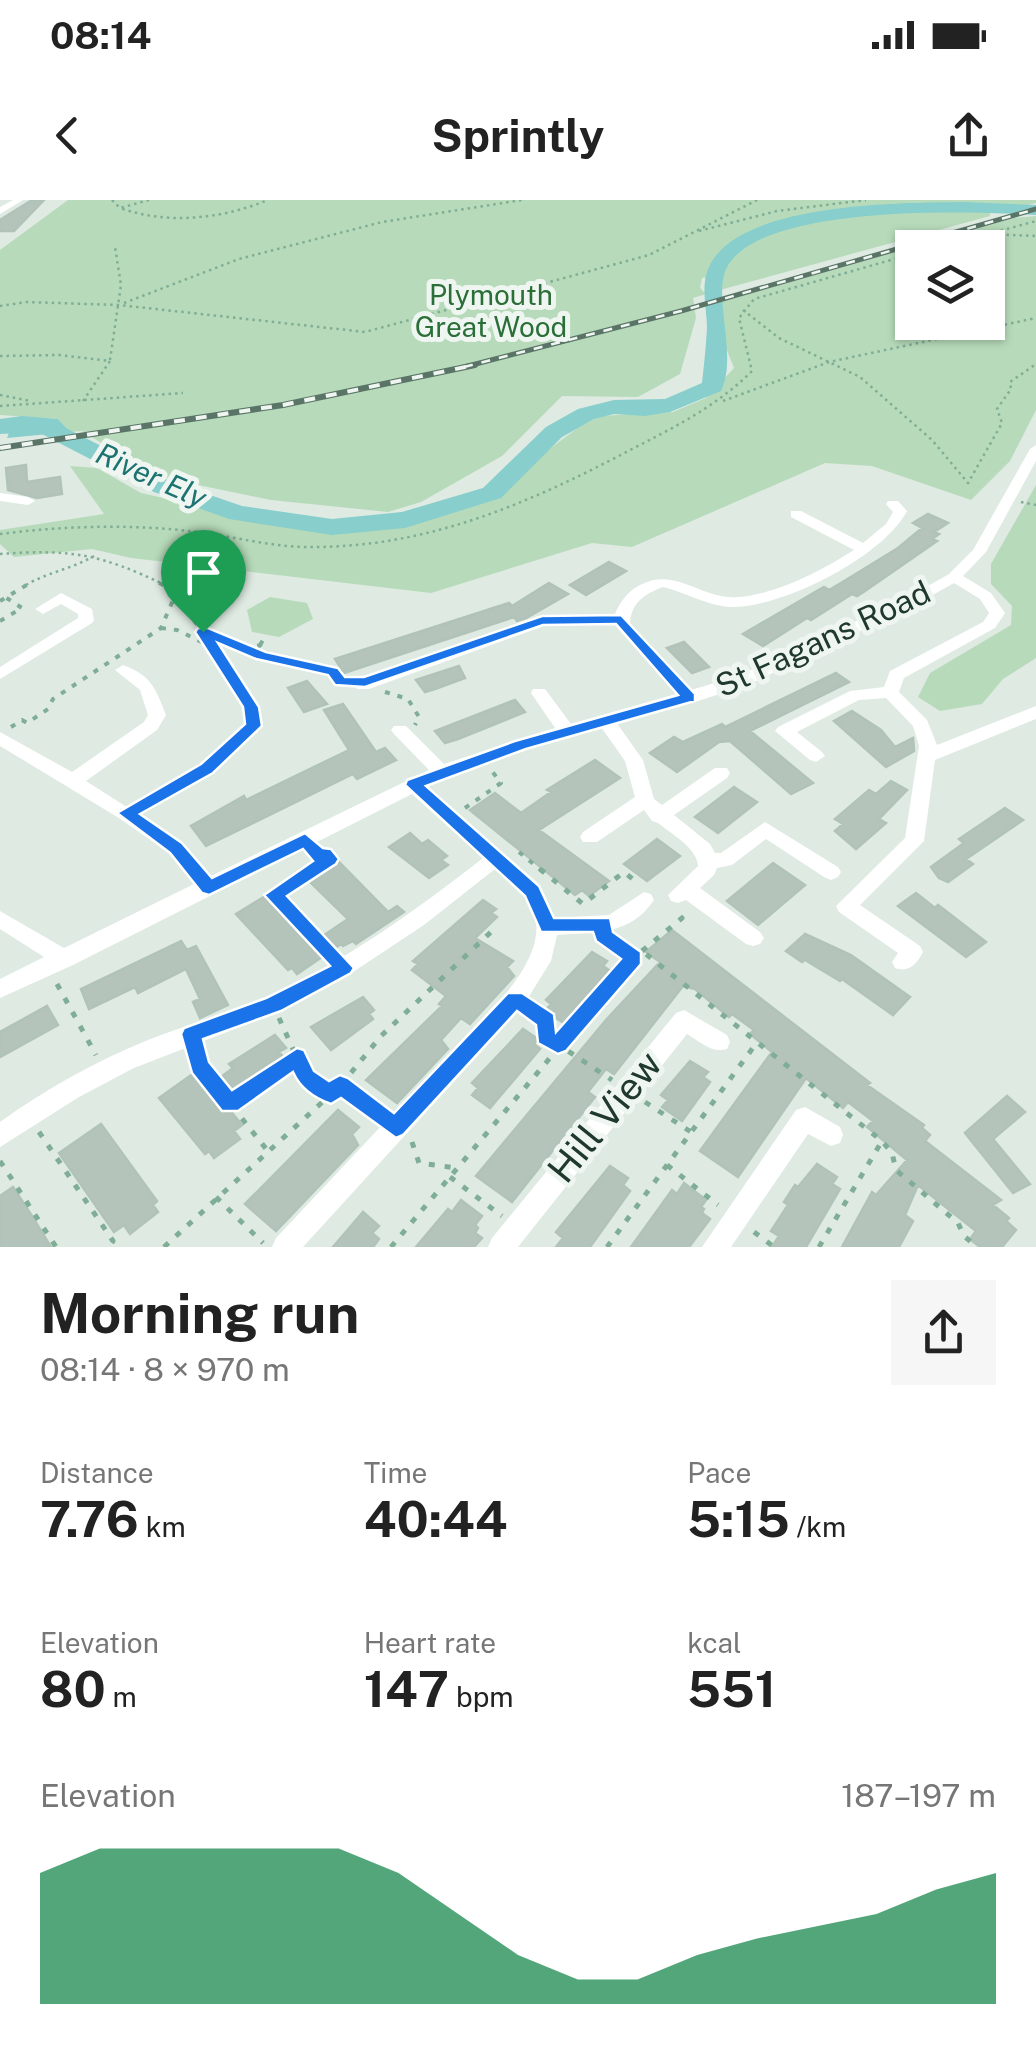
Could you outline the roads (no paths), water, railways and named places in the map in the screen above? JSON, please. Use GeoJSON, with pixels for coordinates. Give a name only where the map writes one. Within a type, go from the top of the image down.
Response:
{"type":"FeatureCollection","features":[{"type":"Feature","properties":{"kind":"street"},"geometry":{"type":"LineString","coordinates":[[1,209],[20,200]]}},
{"type":"Feature","properties":{"kind":"street","name":"St Fagans Road"},"geometry":{"type":"LineString","coordinates":[[0,989],[442,772],[567,731],[690,698],[770,669],[954,577],[979,552],[1036,449]]}},
{"type":"Feature","properties":{"kind":"street"},"geometry":{"type":"LineString","coordinates":[[0,497],[28,501]]}},
{"type":"Feature","properties":{"kind":"street"},"geometry":{"type":"LineString","coordinates":[[662,582],[710,599],[749,601],[865,550],[894,526],[900,511],[893,504]]}},
{"type":"Feature","properties":{"kind":"street"},"geometry":{"type":"LineString","coordinates":[[796,514],[865,550]]}},
{"type":"Feature","properties":{"kind":"street"},"geometry":{"type":"LineString","coordinates":[[621,619],[634,596],[662,582],[675,564]]}},
{"type":"Feature","properties":{"kind":"street"},"geometry":{"type":"LineString","coordinates":[[904,962],[912,952],[840,912],[914,841],[928,746],[922,724],[891,692],[896,674],[994,620],[997,614],[992,602],[954,577]]}},
{"type":"Feature","properties":{"kind":"street"},"geometry":{"type":"LineString","coordinates":[[0,674],[86,620],[86,612],[61,598],[43,609]]}},
{"type":"Feature","properties":{"kind":"street"},"geometry":{"type":"LineString","coordinates":[[621,619],[628,632],[690,698]]}},
{"type":"Feature","properties":{"kind":"street"},"geometry":{"type":"LineString","coordinates":[[364,684],[542,621],[621,619]]}},
{"type":"Feature","properties":{"kind":"street"},"geometry":{"type":"LineString","coordinates":[[74,781],[151,726],[157,715],[148,687],[123,670]]}},
{"type":"Feature","properties":{"kind":"street"},"geometry":{"type":"LineString","coordinates":[[539,692],[567,731]]}},
{"type":"Feature","properties":{"kind":"street"},"geometry":{"type":"LineString","coordinates":[[816,756],[784,731],[856,695],[891,692]]}},
{"type":"Feature","properties":{"kind":"street"},"geometry":{"type":"LineString","coordinates":[[927,756],[1036,712]]}},
{"type":"Feature","properties":{"kind":"street"},"geometry":{"type":"LineString","coordinates":[[606,721],[634,760],[645,800],[659,816],[704,849],[709,860],[707,870],[677,897],[753,938]]}},
{"type":"Feature","properties":{"kind":"street"},"geometry":{"type":"LineString","coordinates":[[408,727],[442,772]]}},
{"type":"Feature","properties":{"kind":"street"},"geometry":{"type":"LineString","coordinates":[[0,736],[176,848],[209,888]]}},
{"type":"Feature","properties":{"kind":"street"},"geometry":{"type":"LineString","coordinates":[[659,816],[721,773]]}},
{"type":"Feature","properties":{"kind":"street"},"geometry":{"type":"LineString","coordinates":[[285,1247],[515,999],[536,973],[547,950],[548,926],[532,891],[502,851],[413,785]]}},
{"type":"Feature","properties":{"kind":"street"},"geometry":{"type":"LineString","coordinates":[[590,837],[645,800]]}},
{"type":"Feature","properties":{"kind":"street"},"geometry":{"type":"LineString","coordinates":[[709,860],[725,860],[766,829],[830,872]]}},
{"type":"Feature","properties":{"kind":"street"},"geometry":{"type":"LineString","coordinates":[[0,1136],[105,1071],[274,1004],[344,968],[422,918],[502,851]]}},
{"type":"Feature","properties":{"kind":"street"},"geometry":{"type":"LineString","coordinates":[[548,926],[614,923],[648,898]]}},
{"type":"Feature","properties":{"kind":"street"},"geometry":{"type":"LineString","coordinates":[[0,919],[56,963]]}},
{"type":"Feature","properties":{"kind":"street","name":"Hill View"},"geometry":{"type":"LineString","coordinates":[[509,1237],[684,1020],[718,1042]]}},
{"type":"Feature","properties":{"kind":"street"},"geometry":{"type":"LineString","coordinates":[[715,1247],[805,1118],[831,1135]]}},
{"type":"Feature","properties":{"kind":"water"},"geometry":{"type":"Polygon","coordinates":[[[0,419],[58,419],[70,432],[7,438],[10,430],[0,429],[0,419]]]}},
{"type":"Feature","properties":{"kind":"waterway","name":"River Ely"},"geometry":{"type":"LineString","coordinates":[[0,427],[42,425],[163,487],[238,513],[332,527],[405,520],[492,493],[554,432],[586,414],[614,407],[645,409],[670,405],[713,386],[717,324],[714,279],[719,264],[740,243],[774,228],[817,217],[866,211],[963,207],[1036,210]]}},
{"type":"Feature","properties":{"kind":"railway"},"geometry":{"type":"LineString","coordinates":[[464,367],[681,311],[1036,209]]}},
{"type":"Feature","properties":{"kind":"railway"},"geometry":{"type":"LineString","coordinates":[[0,448],[283,405],[475,365]]}},
{"type":"Feature","properties":{"kind":"park label","name":"Plymouth Great Wood"},"geometry":{"type":"Point","coordinates":[491,311]}}]}
